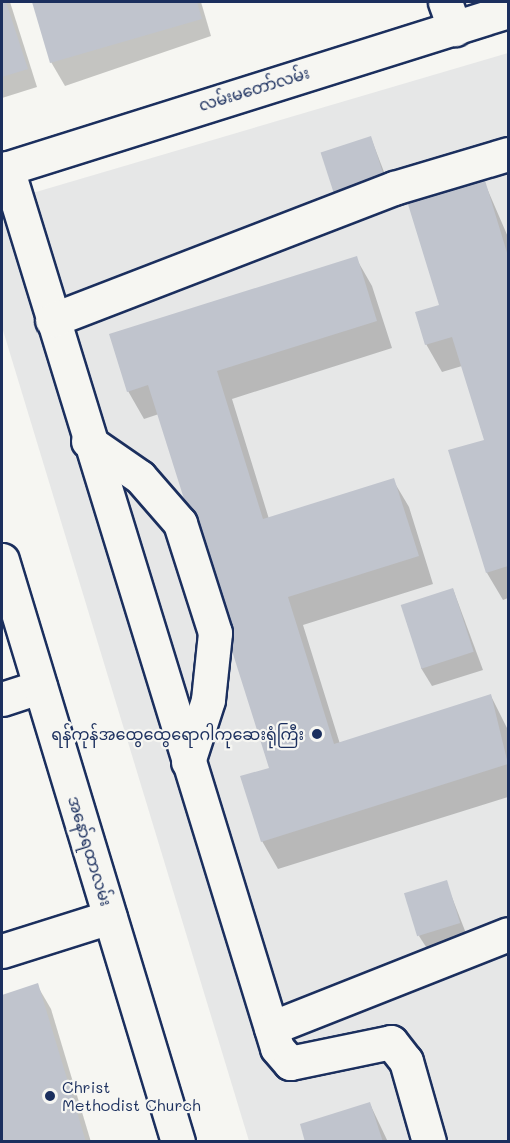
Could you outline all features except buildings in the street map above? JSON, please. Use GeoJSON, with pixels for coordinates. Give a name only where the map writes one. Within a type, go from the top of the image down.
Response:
{"type":"FeatureCollection","features":[{"type":"Feature","properties":{"kind":"main road","name":"လမ်းမတော်လမ်း"},"geometry":{"type":"LineString","coordinates":[[4,169],[450,15],[508,11]]}},
{"type":"Feature","properties":{"kind":"main road"},"geometry":{"type":"LineString","coordinates":[[52,320],[394,188],[508,154]]}},
{"type":"Feature","properties":{"kind":"main road"},"geometry":{"type":"LineString","coordinates":[[4,169],[271,1028],[290,1063],[391,1042],[406,1061],[429,1142]]}},
{"type":"Feature","properties":{"kind":"main road"},"geometry":{"type":"LineString","coordinates":[[88,441],[140,477],[180,523],[212,622],[208,700],[188,762]]}},
{"type":"Feature","properties":{"kind":"main road","name":"အနော်ရထာလမ်း"},"geometry":{"type":"LineString","coordinates":[[2,560],[178,1142]]}},
{"type":"Feature","properties":{"kind":"main road"},"geometry":{"type":"LineString","coordinates":[[2,699],[40,687]]}},
{"type":"Feature","properties":{"kind":"main road"},"geometry":{"type":"LineString","coordinates":[[2,951],[110,917]]}},
{"type":"Feature","properties":{"kind":"main road"},"geometry":{"type":"LineString","coordinates":[[271,1028],[508,934]]}},
{"type":"Feature","properties":{"kind":"shaded area","name":"ရန်ကုန်အထွေထွေရောဂါကုဆေးရုံကြီး"},"geometry":{"type":"Polygon","coordinates":[[[508,53],[508,1141],[249,1141],[2,327],[2,202],[508,53]]]}},
{"type":"Feature","properties":{"kind":"place","name":"ရန်ကုန်အထွေထွေရောဂါကုဆေးရုံကြီး"},"geometry":{"type":"Point","coordinates":[317,734]}},
{"type":"Feature","properties":{"kind":"place","name":"Christ Methodist Church"},"geometry":{"type":"Point","coordinates":[50,1096]}}]}
